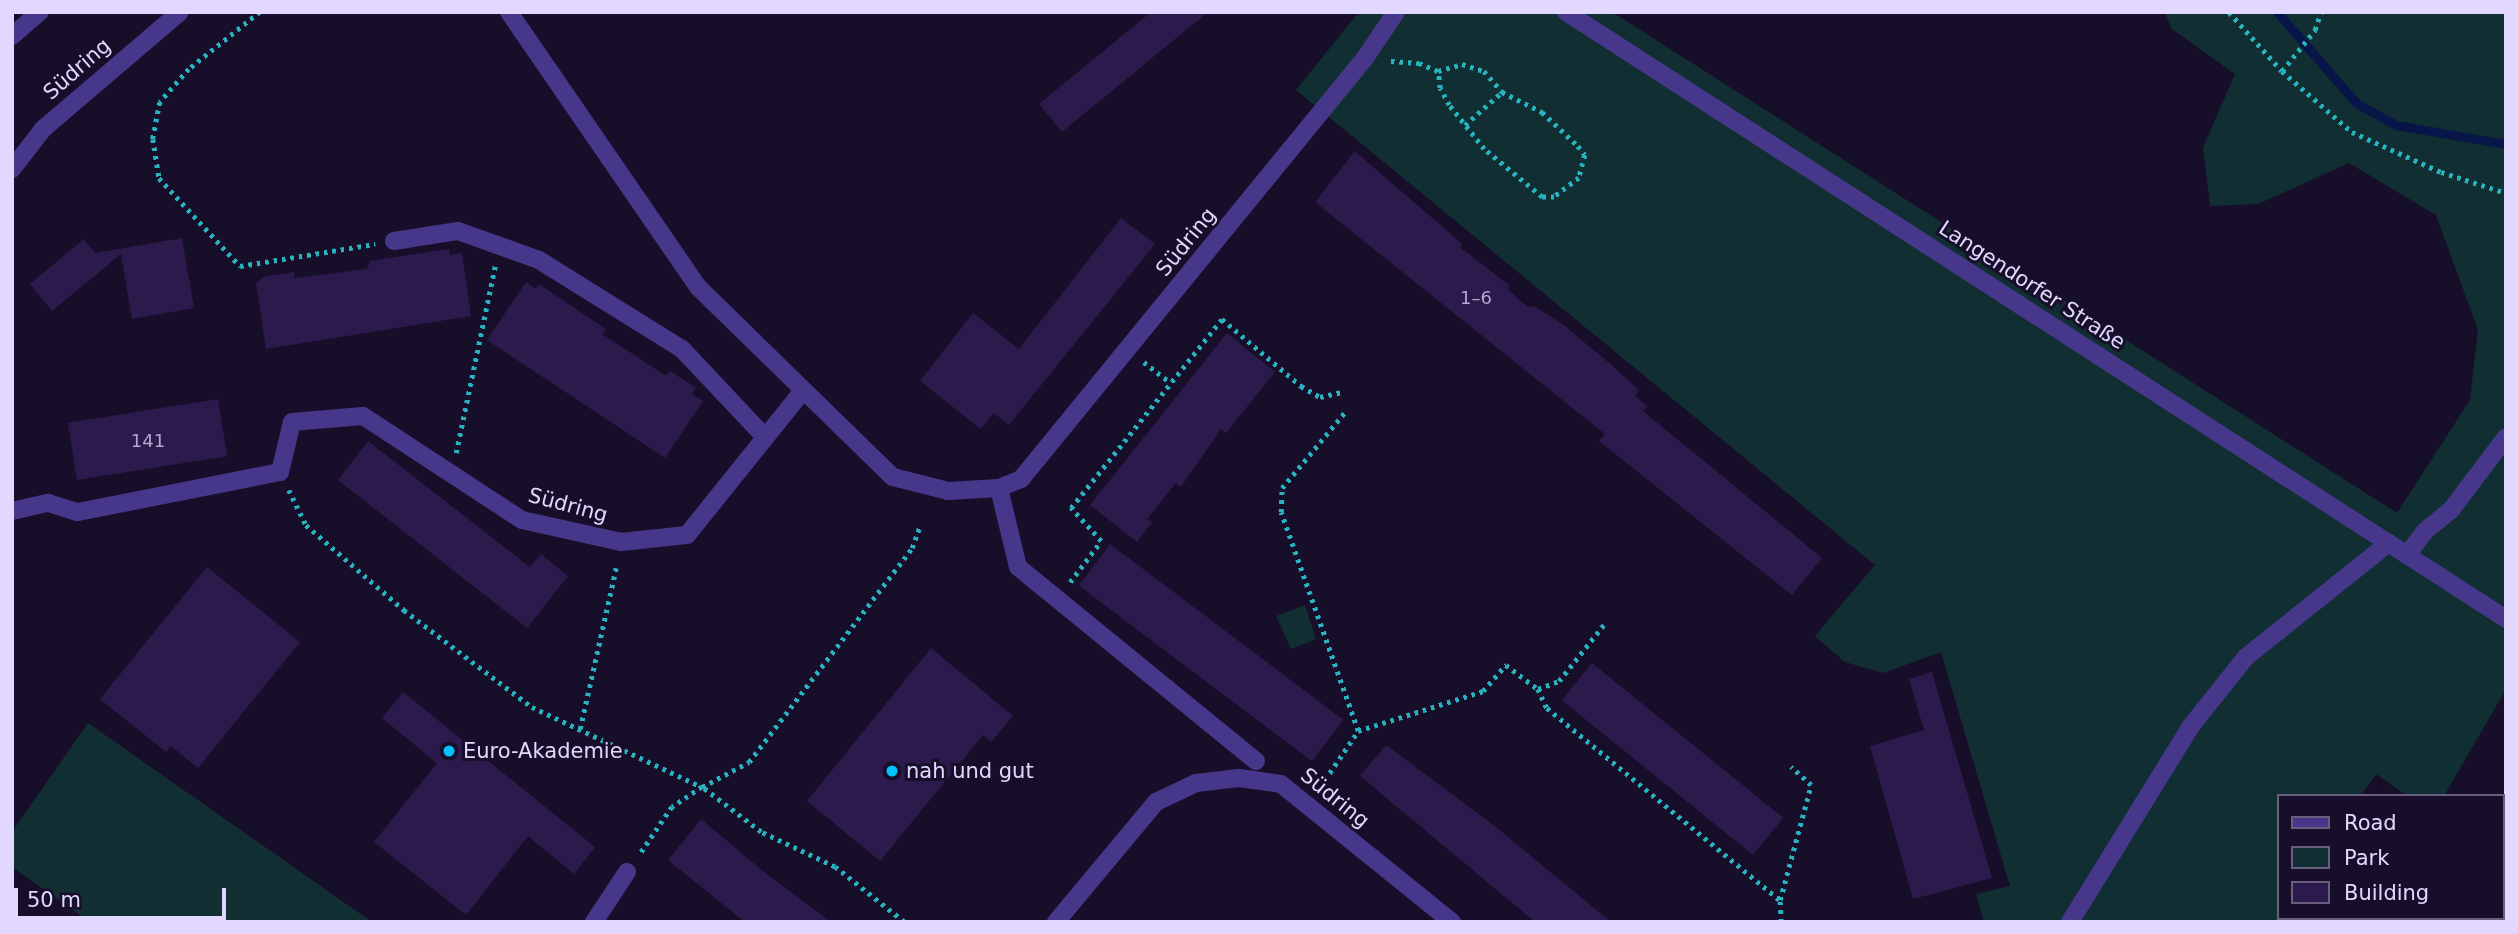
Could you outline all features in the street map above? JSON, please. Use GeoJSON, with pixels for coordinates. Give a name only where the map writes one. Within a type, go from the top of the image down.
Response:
{"type":"FeatureCollection","features":[{"type":"Feature","properties":{"kind":"street"},"geometry":{"type":"LineString","coordinates":[[12,36],[40,12]]}},
{"type":"Feature","properties":{"kind":"street","name":"Südring"},"geometry":{"type":"LineString","coordinates":[[12,169],[43,129],[180,12]]}},
{"type":"Feature","properties":{"kind":"street","name":"Südring"},"geometry":{"type":"LineString","coordinates":[[509,12],[698,287],[802,392],[893,477],[948,491],[999,488],[1021,479],[1365,58],[1396,12]]}},
{"type":"Feature","properties":{"kind":"street","name":"Langendorfer Straße"},"geometry":{"type":"LineString","coordinates":[[1566,12],[2473,596],[2506,620]]}},
{"type":"Feature","properties":{"kind":"street"},"geometry":{"type":"LineString","coordinates":[[394,241],[458,231],[539,260],[682,349],[764,436]]}},
{"type":"Feature","properties":{"kind":"street","name":"Südring"},"geometry":{"type":"LineString","coordinates":[[280,471],[292,422],[363,416],[522,520],[621,542],[687,535],[802,392]]}},
{"type":"Feature","properties":{"kind":"street"},"geometry":{"type":"LineString","coordinates":[[2407,555],[2425,531],[2451,510],[2506,437]]}},
{"type":"Feature","properties":{"kind":"street"},"geometry":{"type":"LineString","coordinates":[[12,511],[48,503],[78,512],[280,471]]}},
{"type":"Feature","properties":{"kind":"street"},"geometry":{"type":"LineString","coordinates":[[999,488],[1018,567],[1256,761]]}},
{"type":"Feature","properties":{"kind":"street"},"geometry":{"type":"LineString","coordinates":[[2070,922],[2191,726],[2246,657],[2389,544]]}},
{"type":"Feature","properties":{"kind":"street","name":"Südring"},"geometry":{"type":"LineString","coordinates":[[1056,922],[1156,802],[1196,783],[1239,778],[1281,784],[1451,922]]}},
{"type":"Feature","properties":{"kind":"street"},"geometry":{"type":"LineString","coordinates":[[594,922],[627,873]]}},
{"type":"Feature","properties":{"kind":"path"},"geometry":{"type":"LineString","coordinates":[[260,12],[189,69],[160,102],[153,139],[159,178],[240,266],[394,241]]}},
{"type":"Feature","properties":{"kind":"path"},"geometry":{"type":"LineString","coordinates":[[2229,12],[2282,71],[2352,132],[2441,172],[2506,193]]}},
{"type":"Feature","properties":{"kind":"path"},"geometry":{"type":"LineString","coordinates":[[2282,71],[2315,30],[2322,12]]}},
{"type":"Feature","properties":{"kind":"path"},"geometry":{"type":"LineString","coordinates":[[1365,58],[1406,60],[1438,71],[1473,65],[1502,92],[1542,112],[1585,155],[1578,178],[1565,191],[1542,197],[1497,162],[1465,125],[1440,89],[1438,71]]}},
{"type":"Feature","properties":{"kind":"path"},"geometry":{"type":"LineString","coordinates":[[1465,125],[1502,92]]}},
{"type":"Feature","properties":{"kind":"path"},"geometry":{"type":"LineString","coordinates":[[452,474],[499,244]]}},
{"type":"Feature","properties":{"kind":"path"},"geometry":{"type":"LineString","coordinates":[[1057,599],[1101,541],[1071,508],[1222,320],[1301,386],[1320,397],[1341,392]]}},
{"type":"Feature","properties":{"kind":"path"},"geometry":{"type":"LineString","coordinates":[[1128,349],[1171,383]]}},
{"type":"Feature","properties":{"kind":"path"},"geometry":{"type":"LineString","coordinates":[[1345,412],[1282,488],[1281,512],[1358,731]]}},
{"type":"Feature","properties":{"kind":"path"},"geometry":{"type":"LineString","coordinates":[[280,471],[306,525],[404,610],[532,706],[702,787],[761,832],[835,867],[904,922]]}},
{"type":"Feature","properties":{"kind":"path"},"geometry":{"type":"LineString","coordinates":[[627,873],[672,807],[702,787],[749,762],[912,548],[920,526]]}},
{"type":"Feature","properties":{"kind":"path"},"geometry":{"type":"LineString","coordinates":[[580,729],[621,542]]}},
{"type":"Feature","properties":{"kind":"path"},"geometry":{"type":"LineString","coordinates":[[1538,689],[1559,681],[1606,622]]}},
{"type":"Feature","properties":{"kind":"path"},"geometry":{"type":"LineString","coordinates":[[1308,806],[1358,731],[1483,691],[1506,665],[1538,689],[1547,708],[1780,900]]}},
{"type":"Feature","properties":{"kind":"path"},"geometry":{"type":"LineString","coordinates":[[1781,922],[1780,900],[1811,785],[1791,767]]}},
{"type":"Feature","properties":{"kind":"green space"},"geometry":{"type":"Polygon","coordinates":[[[1359,12],[1612,12],[2397,513],[2470,400],[2478,330],[2436,215],[2349,163],[2258,204],[2210,206],[2203,148],[2235,74],[2172,29],[2164,12],[2506,12],[2506,689],[2445,794],[2405,794],[2376,774],[2362,794],[2276,794],[2276,920],[2280,922],[1984,922],[1976,894],[2010,886],[1941,652],[1883,673],[1845,662],[1815,636],[1875,565],[1296,90],[1359,12]]]}},
{"type":"Feature","properties":{"kind":"green space"},"geometry":{"type":"Polygon","coordinates":[[[1305,605],[1316,639],[1291,649],[1276,616],[1305,605]]]}},
{"type":"Feature","properties":{"kind":"green space"},"geometry":{"type":"Polygon","coordinates":[[[88,723],[372,922],[90,922],[12,867],[12,832],[88,723]]]}},
{"type":"Feature","properties":{"kind":"building"},"geometry":{"type":"Polygon","coordinates":[[[1151,12],[1208,12],[1062,132],[1039,104],[1151,12]]]}},
{"type":"Feature","properties":{"kind":"building"},"geometry":{"type":"Polygon","coordinates":[[[1355,151],[1462,244],[1461,248],[1509,285],[1508,290],[1528,307],[1534,306],[1565,326],[1608,362],[1639,390],[1635,396],[1647,406],[1643,411],[1822,558],[1792,595],[1599,441],[1605,434],[1315,202],[1355,151]]]}},
{"type":"Feature","properties":{"kind":"building"},"geometry":{"type":"Polygon","coordinates":[[[1121,218],[1155,244],[1009,425],[994,413],[981,429],[920,381],[973,313],[1019,349],[1121,218]]]}},
{"type":"Feature","properties":{"kind":"building"},"geometry":{"type":"Polygon","coordinates":[[[182,238],[194,308],[132,319],[121,254],[52,311],[30,284],[84,239],[95,253],[182,238]]]}},
{"type":"Feature","properties":{"kind":"building"},"geometry":{"type":"Polygon","coordinates":[[[449,249],[450,255],[462,253],[471,316],[266,349],[256,283],[263,277],[294,272],[295,278],[367,269],[370,261],[449,249]]]}},
{"type":"Feature","properties":{"kind":"building"},"geometry":{"type":"Polygon","coordinates":[[[526,282],[536,289],[539,284],[606,329],[602,334],[666,376],[670,371],[696,388],[692,394],[703,401],[665,458],[487,340],[526,282]]]}},
{"type":"Feature","properties":{"kind":"building"},"geometry":{"type":"Polygon","coordinates":[[[1227,333],[1275,372],[1226,433],[1221,429],[1181,487],[1176,483],[1147,519],[1152,522],[1137,542],[1090,505],[1227,333]]]}},
{"type":"Feature","properties":{"kind":"building"},"geometry":{"type":"Polygon","coordinates":[[[218,399],[227,456],[77,480],[68,423],[218,399]]]}},
{"type":"Feature","properties":{"kind":"building"},"geometry":{"type":"Polygon","coordinates":[[[368,441],[530,567],[541,554],[568,576],[527,628],[338,480],[368,441]]]}},
{"type":"Feature","properties":{"kind":"building"},"geometry":{"type":"Polygon","coordinates":[[[1110,544],[1343,720],[1312,761],[1079,586],[1110,544]]]}},
{"type":"Feature","properties":{"kind":"building"},"geometry":{"type":"Polygon","coordinates":[[[207,567],[300,642],[198,768],[171,746],[166,752],[100,699],[207,567]]]}},
{"type":"Feature","properties":{"kind":"building","name":"nah und gut"},"geometry":{"type":"Polygon","coordinates":[[[931,648],[1013,716],[991,742],[983,735],[880,861],[807,801],[931,648]]]}},
{"type":"Feature","properties":{"kind":"building"},"geometry":{"type":"Polygon","coordinates":[[[1592,663],[1783,818],[1753,855],[1562,700],[1592,663]]]}},
{"type":"Feature","properties":{"kind":"building"},"geometry":{"type":"Polygon","coordinates":[[[1932,672],[1992,878],[1913,899],[1870,746],[1924,730],[1909,679],[1932,672]]]}},
{"type":"Feature","properties":{"kind":"building"},"geometry":{"type":"Polygon","coordinates":[[[403,692],[595,847],[574,874],[528,836],[466,915],[374,842],[437,763],[382,718],[403,692]]]}},
{"type":"Feature","properties":{"kind":"building"},"geometry":{"type":"Polygon","coordinates":[[[1386,745],[1496,827],[1611,922],[1535,922],[1360,776],[1386,745]]]}},
{"type":"Feature","properties":{"kind":"building"},"geometry":{"type":"Polygon","coordinates":[[[701,819],[768,875],[831,922],[745,922],[668,860],[701,819]]]}},
{"type":"Feature","properties":{"kind":"waterway"},"geometry":{"type":"LineString","coordinates":[[2277,12],[2356,103],[2396,125],[2506,144]]}},
{"type":"Feature","properties":{"kind":"place","name":"Euro-Akademie"},"geometry":{"type":"Point","coordinates":[449,751]}},
{"type":"Feature","properties":{"kind":"place","name":"nah und gut"},"geometry":{"type":"Point","coordinates":[892,771]}}]}
